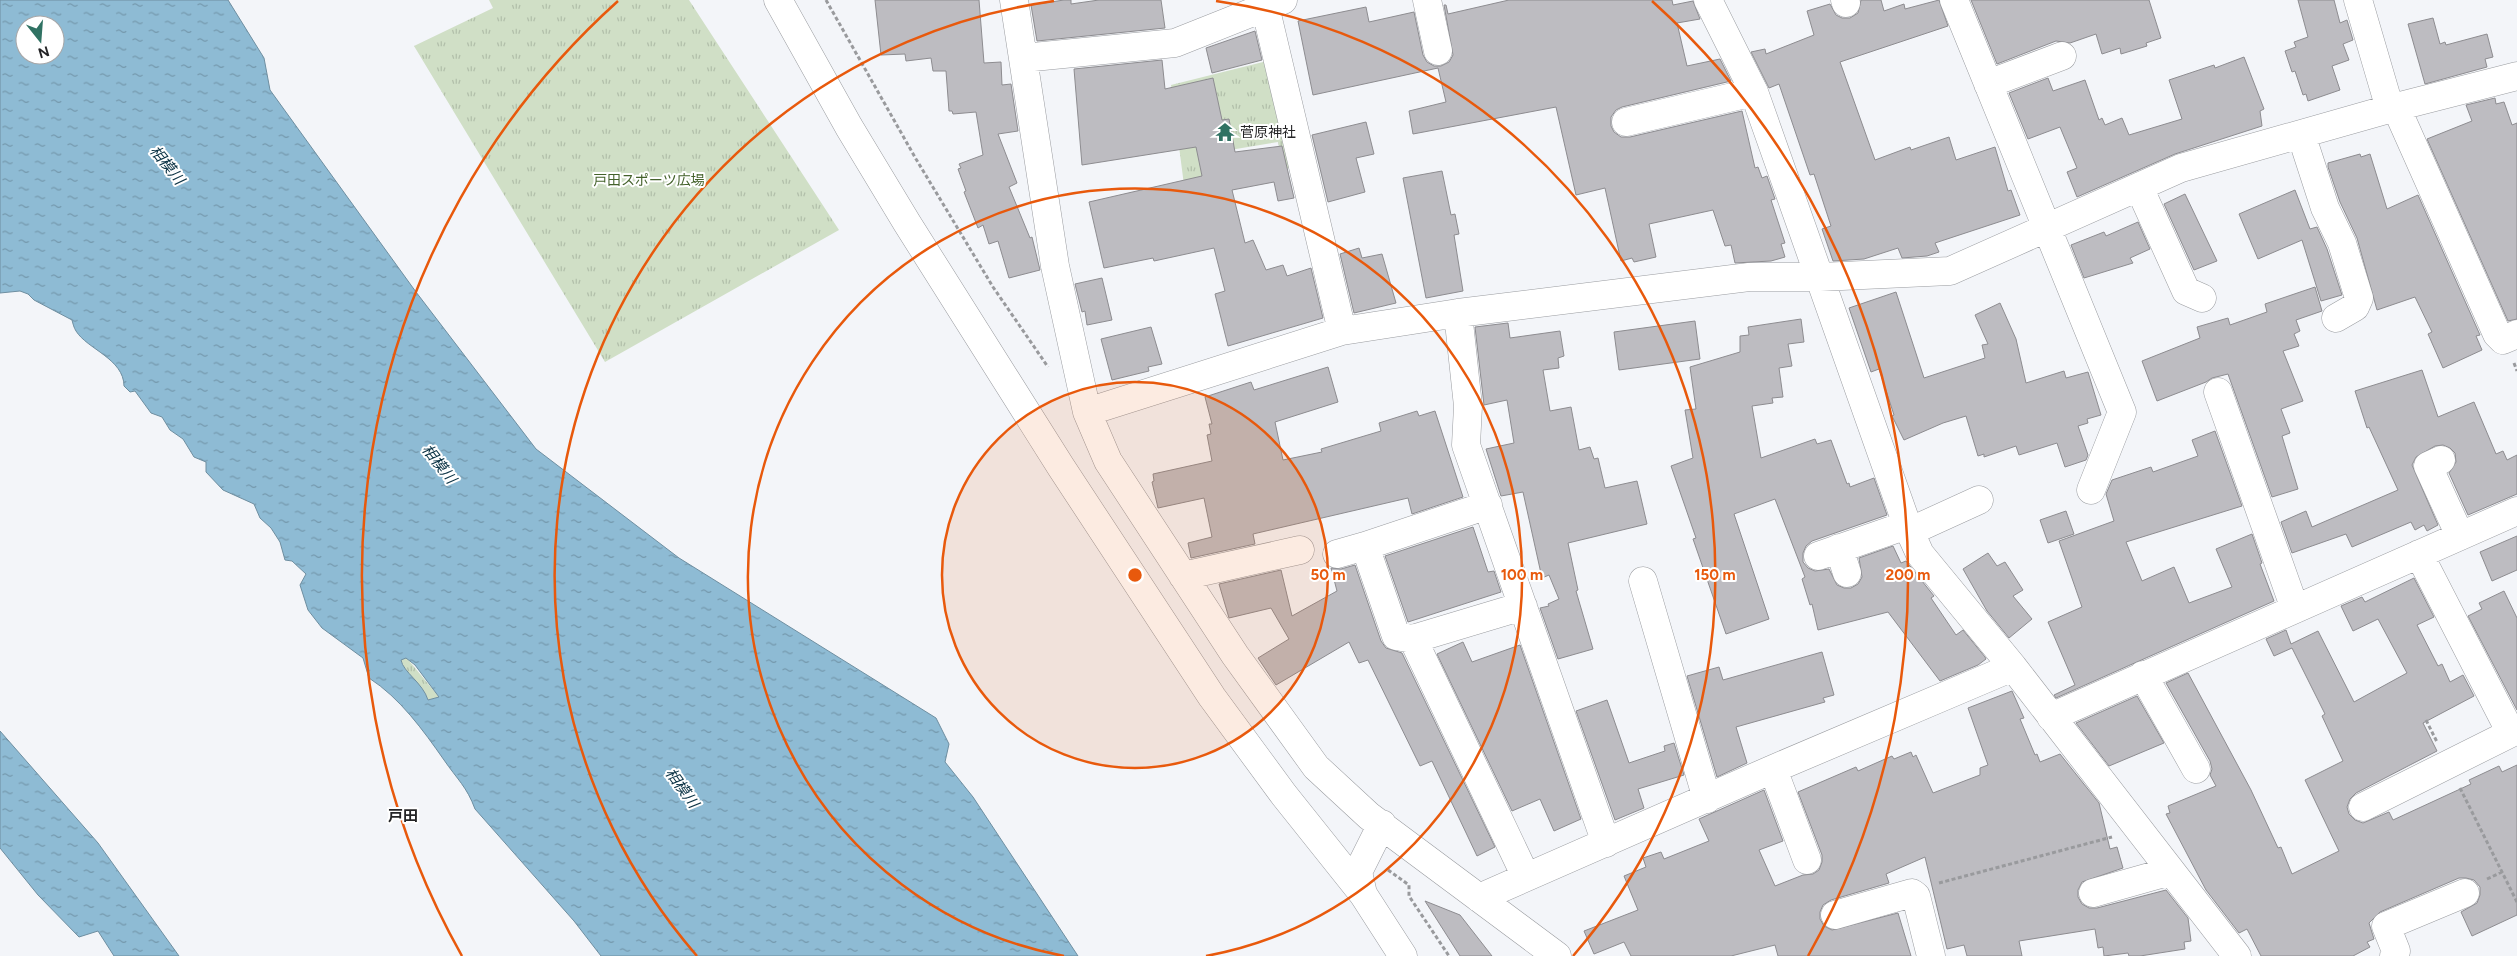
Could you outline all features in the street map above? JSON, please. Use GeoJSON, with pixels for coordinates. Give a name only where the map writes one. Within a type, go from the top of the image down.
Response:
{"type":"FeatureCollection","features":[{"type":"Feature","properties":{"kind":"street"},"geometry":{"type":"LineString","coordinates":[[778,0],[849,127],[907,223],[1066,475],[1212,697],[1284,794],[1363,894],[1403,956]]}},
{"type":"Feature","properties":{"kind":"street"},"geometry":{"type":"LineString","coordinates":[[1014,0],[1055,266],[1087,412],[1108,461],[1235,655],[1316,767],[1382,824],[1557,956]]}},
{"type":"Feature","properties":{"kind":"street"},"geometry":{"type":"LineString","coordinates":[[1427,0],[1438,51]]}},
{"type":"Feature","properties":{"kind":"street"},"geometry":{"type":"LineString","coordinates":[[1708,0],[1754,92],[1909,528],[1920,554],[2013,667],[2171,871],[2228,954]]}},
{"type":"Feature","properties":{"kind":"street"},"geometry":{"type":"LineString","coordinates":[[1954,0],[2046,230],[2122,412],[2091,490]]}},
{"type":"Feature","properties":{"kind":"street"},"geometry":{"type":"LineString","coordinates":[[2358,0],[2393,108],[2497,334],[2510,337]]}},
{"type":"Feature","properties":{"kind":"street"},"geometry":{"type":"LineString","coordinates":[[1023,58],[1176,43],[1274,3],[1342,331]]}},
{"type":"Feature","properties":{"kind":"street"},"geometry":{"type":"LineString","coordinates":[[1988,84],[2062,56]]}},
{"type":"Feature","properties":{"kind":"street"},"geometry":{"type":"LineString","coordinates":[[1087,412],[1342,331],[1458,313],[1749,277],[1820,277],[1950,271],[2046,230],[2181,168],[2393,108],[2517,76]]}},
{"type":"Feature","properties":{"kind":"street"},"geometry":{"type":"LineString","coordinates":[[1626,122],[1754,92]]}},
{"type":"Feature","properties":{"kind":"street"},"geometry":{"type":"LineString","coordinates":[[2301,134],[2326,208],[2342,243],[2359,298],[2355,306],[2336,318]]}},
{"type":"Feature","properties":{"kind":"street"},"geometry":{"type":"LineString","coordinates":[[2139,187],[2186,291],[2202,298]]}},
{"type":"Feature","properties":{"kind":"street"},"geometry":{"type":"LineString","coordinates":[[1458,313],[1468,406],[1466,445],[1606,842]]}},
{"type":"Feature","properties":{"kind":"street"},"geometry":{"type":"LineString","coordinates":[[2218,392],[2295,609]]}},
{"type":"Feature","properties":{"kind":"street"},"geometry":{"type":"LineString","coordinates":[[2441,460],[2428,466],[2460,536]]}},
{"type":"Feature","properties":{"kind":"street"},"geometry":{"type":"LineString","coordinates":[[1834,559],[1979,500]]}},
{"type":"Feature","properties":{"kind":"street"},"geometry":{"type":"LineString","coordinates":[[1337,554],[1488,505]]}},
{"type":"Feature","properties":{"kind":"street"},"geometry":{"type":"LineString","coordinates":[[2051,717],[2517,511]]}},
{"type":"Feature","properties":{"kind":"street"},"geometry":{"type":"LineString","coordinates":[[1183,576],[1283,546]]}},
{"type":"Feature","properties":{"kind":"street"},"geometry":{"type":"LineString","coordinates":[[1366,546],[1396,636],[1413,639],[1522,606]]}},
{"type":"Feature","properties":{"kind":"street"},"geometry":{"type":"LineString","coordinates":[[2363,807],[2412,774],[2448,765],[2512,737],[2419,554]]}},
{"type":"Feature","properties":{"kind":"street"},"geometry":{"type":"LineString","coordinates":[[1644,581],[1664,616],[1707,799]]}},
{"type":"Feature","properties":{"kind":"street"},"geometry":{"type":"LineString","coordinates":[[1413,639],[1526,877]]}},
{"type":"Feature","properties":{"kind":"street"},"geometry":{"type":"LineString","coordinates":[[1479,898],[1773,769],[2013,667]]}},
{"type":"Feature","properties":{"kind":"street"},"geometry":{"type":"LineString","coordinates":[[2143,676],[2196,769]]}},
{"type":"Feature","properties":{"kind":"street"},"geometry":{"type":"LineString","coordinates":[[1773,769],[1807,860]]}},
{"type":"Feature","properties":{"kind":"street"},"geometry":{"type":"LineString","coordinates":[[1363,894],[1358,872],[1382,824]]}},
{"type":"Feature","properties":{"kind":"street"},"geometry":{"type":"LineString","coordinates":[[2093,893],[2171,871]]}},
{"type":"Feature","properties":{"kind":"street"},"geometry":{"type":"LineString","coordinates":[[1835,915],[1912,893],[1916,896],[1931,956]]}},
{"type":"Feature","properties":{"kind":"street"},"geometry":{"type":"LineString","coordinates":[[2394,956],[2396,951],[2382,918],[2465,893]]}},
{"type":"Feature","properties":{"kind":"path"},"geometry":{"type":"LineString","coordinates":[[826,0],[916,159],[993,287],[1052,372]]}},
{"type":"Feature","properties":{"kind":"path"},"geometry":{"type":"LineString","coordinates":[[2426,720],[2517,902]]}},
{"type":"Feature","properties":{"kind":"path"},"geometry":{"type":"LineString","coordinates":[[1916,896],[1921,888],[2139,830]]}},
{"type":"Feature","properties":{"kind":"path"},"geometry":{"type":"LineString","coordinates":[[1367,854],[1409,885],[1409,896],[1449,956]]}},
{"type":"Feature","properties":{"kind":"green space","name":"戸田スポーツ広場"},"geometry":{"type":"Polygon","coordinates":[[[489,0],[689,0],[839,230],[605,362],[414,46],[493,8],[489,0]]]}},
{"type":"Feature","properties":{"kind":"green space"},"geometry":{"type":"Polygon","coordinates":[[[1271,60],[1296,167],[1284,169],[1278,142],[1224,151],[1227,178],[1184,185],[1171,85],[1271,60]]]}},
{"type":"Feature","properties":{"kind":"green space"},"geometry":{"type":"Polygon","coordinates":[[[406,657],[439,697],[428,700],[423,690],[403,666],[401,660],[406,657]]]}},
{"type":"Feature","properties":{"kind":"water","name":"相模川"},"geometry":{"type":"Polygon","coordinates":[[[0,0],[228,0],[264,58],[270,90],[416,292],[536,449],[679,558],[936,718],[949,744],[945,762],[973,797],[1078,956],[601,956],[574,921],[475,809],[461,783],[410,715],[391,695],[369,678],[363,658],[322,628],[308,610],[300,585],[306,574],[292,561],[285,560],[280,542],[271,528],[260,518],[254,504],[223,490],[206,472],[206,462],[194,457],[183,439],[170,430],[162,417],[151,413],[135,391],[130,392],[124,386],[122,377],[112,361],[81,337],[75,330],[72,320],[20,291],[0,293],[0,0]],[[406,658],[401,660],[405,669],[422,688],[428,700],[439,697],[415,665],[406,658]]]}},
{"type":"Feature","properties":{"kind":"water"},"geometry":{"type":"Polygon","coordinates":[[[0,731],[98,843],[179,956],[114,956],[98,931],[79,937],[38,895],[0,848],[0,731]]]}},
{"type":"Feature","properties":{"kind":"building"},"geometry":{"type":"Polygon","coordinates":[[[875,0],[979,0],[984,63],[1001,62],[1002,85],[1011,84],[1018,131],[998,134],[1017,183],[1009,187],[1030,238],[1032,237],[1040,270],[1009,278],[998,241],[989,244],[983,225],[978,228],[964,192],[966,191],[958,169],[961,168],[959,164],[983,155],[976,112],[953,114],[952,111],[949,111],[946,71],[933,71],[931,58],[906,61],[905,54],[881,55],[875,0]]]}},
{"type":"Feature","properties":{"kind":"building"},"geometry":{"type":"Polygon","coordinates":[[[1071,0],[1071,4],[1099,0],[1161,0],[1165,28],[1037,41],[1031,5],[1071,0]]]}},
{"type":"Feature","properties":{"kind":"building"},"geometry":{"type":"Polygon","coordinates":[[[1509,0],[1672,0],[1673,5],[1693,1],[1700,19],[1677,23],[1687,66],[1720,59],[1731,81],[1622,107],[1616,110],[1611,117],[1611,126],[1614,132],[1621,137],[1630,137],[1742,111],[1755,168],[1758,167],[1762,178],[1767,176],[1775,199],[1771,200],[1785,243],[1781,244],[1785,257],[1771,261],[1735,263],[1731,245],[1725,246],[1713,210],[1649,224],[1656,257],[1634,262],[1632,258],[1621,261],[1605,188],[1576,195],[1556,107],[1413,134],[1409,111],[1446,102],[1438,68],[1313,95],[1298,21],[1366,7],[1369,22],[1414,12],[1423,55],[1427,62],[1434,66],[1441,66],[1449,62],[1453,55],[1444,5],[1446,5],[1448,14],[1509,0]]]}},
{"type":"Feature","properties":{"kind":"building"},"geometry":{"type":"Polygon","coordinates":[[[1861,0],[1881,0],[1884,11],[1904,4],[1905,9],[1939,0],[1948,26],[1840,62],[1875,160],[1910,147],[1911,150],[1949,137],[1956,160],[1995,147],[2008,191],[2011,190],[2020,215],[1935,243],[1939,252],[1927,256],[1902,258],[1898,248],[1864,259],[1833,261],[1822,229],[1831,226],[1814,174],[1810,175],[1779,84],[1769,88],[1751,52],[1765,49],[1766,54],[1814,35],[1807,11],[1830,4],[1836,15],[1842,18],[1850,18],[1858,13],[1861,0]]]}},
{"type":"Feature","properties":{"kind":"building"},"geometry":{"type":"Polygon","coordinates":[[[1971,0],[2149,0],[2161,38],[2146,43],[2147,46],[2121,54],[2120,48],[2102,54],[2096,34],[2070,43],[2056,41],[1997,64],[1971,0]]]}},
{"type":"Feature","properties":{"kind":"building"},"geometry":{"type":"Polygon","coordinates":[[[2298,0],[2334,0],[2340,23],[2347,20],[2353,40],[2343,44],[2349,60],[2332,66],[2340,90],[2308,101],[2306,94],[2303,95],[2295,71],[2292,72],[2285,51],[2296,47],[2294,42],[2308,37],[2298,0]]]}},
{"type":"Feature","properties":{"kind":"building"},"geometry":{"type":"Polygon","coordinates":[[[2433,18],[2440,44],[2445,42],[2446,45],[2487,34],[2493,57],[2485,59],[2487,67],[2425,84],[2408,24],[2433,18]]]}},
{"type":"Feature","properties":{"kind":"building"},"geometry":{"type":"Polygon","coordinates":[[[1255,31],[1262,60],[1212,73],[1206,48],[1255,31]]]}},
{"type":"Feature","properties":{"kind":"building"},"geometry":{"type":"Polygon","coordinates":[[[2244,57],[2264,109],[2260,111],[2262,126],[2175,154],[2077,197],[2067,172],[2077,168],[2060,127],[2028,139],[2009,93],[2048,78],[2053,91],[2085,80],[2099,120],[2102,118],[2105,125],[2122,118],[2129,135],[2182,119],[2169,80],[2214,65],[2215,68],[2244,57]]]}},
{"type":"Feature","properties":{"kind":"building"},"geometry":{"type":"Polygon","coordinates":[[[1162,60],[1165,89],[1213,78],[1222,120],[1229,119],[1235,152],[1282,146],[1294,198],[1278,201],[1274,182],[1232,190],[1245,243],[1253,240],[1266,270],[1283,265],[1287,276],[1311,268],[1323,318],[1228,346],[1215,294],[1225,291],[1214,248],[1154,261],[1153,258],[1104,268],[1089,202],[1202,176],[1196,147],[1082,165],[1074,69],[1162,60]]]}},
{"type":"Feature","properties":{"kind":"building"},"geometry":{"type":"Polygon","coordinates":[[[2495,98],[2496,104],[2504,102],[2512,125],[2517,123],[2517,319],[2508,321],[2427,139],[2472,121],[2466,105],[2495,98]]]}},
{"type":"Feature","properties":{"kind":"building"},"geometry":{"type":"Polygon","coordinates":[[[1366,122],[1374,154],[1356,158],[1365,192],[1328,202],[1312,135],[1366,122]]]}},
{"type":"Feature","properties":{"kind":"building"},"geometry":{"type":"Polygon","coordinates":[[[2360,154],[2361,157],[2370,154],[2387,209],[2418,195],[2480,335],[2476,336],[2482,350],[2443,368],[2428,334],[2432,332],[2415,297],[2377,310],[2357,238],[2340,202],[2328,167],[2328,163],[2360,154]]]}},
{"type":"Feature","properties":{"kind":"building"},"geometry":{"type":"Polygon","coordinates":[[[1442,171],[1451,215],[1455,214],[1459,234],[1454,235],[1463,291],[1426,298],[1403,178],[1442,171]]]}},
{"type":"Feature","properties":{"kind":"building"},"geometry":{"type":"Polygon","coordinates":[[[2295,190],[2310,229],[2317,227],[2327,249],[2342,295],[2321,301],[2302,240],[2258,259],[2239,214],[2295,190]]]}},
{"type":"Feature","properties":{"kind":"building"},"geometry":{"type":"Polygon","coordinates":[[[2185,194],[2217,261],[2194,270],[2164,204],[2185,194]]]}},
{"type":"Feature","properties":{"kind":"building"},"geometry":{"type":"Polygon","coordinates":[[[2138,222],[2150,249],[2130,258],[2133,263],[2084,278],[2071,245],[2104,232],[2106,236],[2138,222]]]}},
{"type":"Feature","properties":{"kind":"building"},"geometry":{"type":"Polygon","coordinates":[[[1359,248],[1362,258],[1382,254],[1396,303],[1354,313],[1340,254],[1359,248]]]}},
{"type":"Feature","properties":{"kind":"building"},"geometry":{"type":"Polygon","coordinates":[[[1102,278],[1112,320],[1087,325],[1085,311],[1082,312],[1075,284],[1102,278]]]}},
{"type":"Feature","properties":{"kind":"building"},"geometry":{"type":"Polygon","coordinates":[[[2315,287],[2322,311],[2296,320],[2300,331],[2294,334],[2299,346],[2283,351],[2303,401],[2281,409],[2290,433],[2282,436],[2298,489],[2272,497],[2228,374],[2212,378],[2157,401],[2142,361],[2200,338],[2197,327],[2228,318],[2230,325],[2267,312],[2265,304],[2315,287]]]}},
{"type":"Feature","properties":{"kind":"building"},"geometry":{"type":"Polygon","coordinates":[[[1896,292],[1924,378],[1985,358],[1982,345],[1988,344],[1975,315],[2000,303],[2016,339],[2026,383],[2064,371],[2066,378],[2088,372],[2101,415],[2087,419],[2088,423],[2078,426],[2088,455],[2086,460],[2065,467],[2057,443],[2019,455],[2016,446],[1984,457],[1984,454],[1978,456],[1966,416],[1943,423],[1904,440],[1892,416],[1894,415],[1879,369],[1871,372],[1849,308],[1896,292]]]}},
{"type":"Feature","properties":{"kind":"building"},"geometry":{"type":"Polygon","coordinates":[[[1801,319],[1804,342],[1788,344],[1792,366],[1779,368],[1783,397],[1772,398],[1773,403],[1752,406],[1761,458],[1815,439],[1817,444],[1831,440],[1847,484],[1849,483],[1850,487],[1874,478],[1887,515],[1812,541],[1806,546],[1803,553],[1803,562],[1808,568],[1815,571],[1829,569],[1837,585],[1851,588],[1858,584],[1862,577],[1859,558],[1893,546],[1901,563],[1906,561],[1934,596],[1931,598],[1956,635],[1963,630],[1985,657],[1986,659],[1978,665],[1940,681],[1888,612],[1818,630],[1812,604],[1810,605],[1802,579],[1805,577],[1775,499],[1734,514],[1769,619],[1726,634],[1693,539],[1696,538],[1671,466],[1693,458],[1685,410],[1696,409],[1690,367],[1740,352],[1740,336],[1749,335],[1748,327],[1801,319]]]}},
{"type":"Feature","properties":{"kind":"building"},"geometry":{"type":"Polygon","coordinates":[[[1695,321],[1700,359],[1619,370],[1614,332],[1695,321]]]}},
{"type":"Feature","properties":{"kind":"building"},"geometry":{"type":"Polygon","coordinates":[[[1508,323],[1510,338],[1560,331],[1564,356],[1558,358],[1559,368],[1543,370],[1550,411],[1571,407],[1579,450],[1590,447],[1594,459],[1598,458],[1605,488],[1637,481],[1647,524],[1568,543],[1578,590],[1576,591],[1593,649],[1558,659],[1540,608],[1549,606],[1548,604],[1559,599],[1549,575],[1542,578],[1523,492],[1501,496],[1486,449],[1514,443],[1507,400],[1484,405],[1475,327],[1508,323]]]}},
{"type":"Feature","properties":{"kind":"building"},"geometry":{"type":"Polygon","coordinates":[[[1151,327],[1162,364],[1148,367],[1149,371],[1112,380],[1101,339],[1151,327]]]}},
{"type":"Feature","properties":{"kind":"building"},"geometry":{"type":"Polygon","coordinates":[[[1328,367],[1338,402],[1275,422],[1283,460],[1322,452],[1321,449],[1381,431],[1379,423],[1417,411],[1419,416],[1435,411],[1463,497],[1412,514],[1408,498],[1253,534],[1255,544],[1191,558],[1188,543],[1212,537],[1204,498],[1158,508],[1152,482],[1154,481],[1153,474],[1212,461],[1207,435],[1211,434],[1209,424],[1212,424],[1205,397],[1251,382],[1254,390],[1328,367]]]}},
{"type":"Feature","properties":{"kind":"building"},"geometry":{"type":"Polygon","coordinates":[[[2422,370],[2438,417],[2474,402],[2496,454],[2503,451],[2507,460],[2517,455],[2517,494],[2468,515],[2449,473],[2456,462],[2455,453],[2443,445],[2435,446],[2416,457],[2412,465],[2438,525],[2427,531],[2424,525],[2415,530],[2411,522],[2352,547],[2346,534],[2292,553],[2281,522],[2306,511],[2312,527],[2398,490],[2369,427],[2367,428],[2355,391],[2422,370]]]}},
{"type":"Feature","properties":{"kind":"building"},"geometry":{"type":"Polygon","coordinates":[[[2215,431],[2242,506],[2126,542],[2142,581],[2174,567],[2189,603],[2232,587],[2216,549],[2252,534],[2262,563],[2260,564],[2274,601],[2056,698],[2054,695],[2075,685],[2048,622],[2082,607],[2059,541],[2114,521],[2106,494],[2112,480],[2151,467],[2153,472],[2198,456],[2192,440],[2215,431]]]}},
{"type":"Feature","properties":{"kind":"building"},"geometry":{"type":"Polygon","coordinates":[[[2066,511],[2074,534],[2048,543],[2040,520],[2066,511]]]}},
{"type":"Feature","properties":{"kind":"building"},"geometry":{"type":"Polygon","coordinates":[[[1473,527],[1488,572],[1494,571],[1501,592],[1408,622],[1385,556],[1473,527]]]}},
{"type":"Feature","properties":{"kind":"building"},"geometry":{"type":"Polygon","coordinates":[[[2517,536],[2517,570],[2492,581],[2480,552],[2517,536]]]}},
{"type":"Feature","properties":{"kind":"building"},"geometry":{"type":"Polygon","coordinates":[[[1988,553],[1997,566],[2005,562],[2023,590],[2013,596],[2032,619],[2009,638],[1987,611],[1963,569],[1988,553]]]}},
{"type":"Feature","properties":{"kind":"building"},"geometry":{"type":"Polygon","coordinates":[[[1355,565],[1381,641],[1386,648],[1402,653],[1495,847],[1477,856],[1432,761],[1420,766],[1368,660],[1359,663],[1349,642],[1276,685],[1258,658],[1289,639],[1271,608],[1229,618],[1219,584],[1281,570],[1292,616],[1337,591],[1331,568],[1341,569],[1355,565]]]}},
{"type":"Feature","properties":{"kind":"building"},"geometry":{"type":"Polygon","coordinates":[[[2414,578],[2434,617],[2417,625],[2438,666],[2442,664],[2450,682],[2463,675],[2474,696],[2423,723],[2437,751],[2356,793],[2350,799],[2347,807],[2349,814],[2355,820],[2363,823],[2389,812],[2393,820],[2471,784],[2469,780],[2499,766],[2502,772],[2517,765],[2517,915],[2472,936],[2461,912],[2477,903],[2480,887],[2474,880],[2459,878],[2380,912],[2369,923],[2374,939],[2367,942],[2370,947],[2353,956],[2261,956],[2247,929],[2239,933],[2206,890],[2166,814],[2170,813],[2168,806],[2216,786],[2210,775],[2212,769],[2210,761],[2166,683],[2188,673],[2251,790],[2278,848],[2281,847],[2292,874],[2339,851],[2305,780],[2343,761],[2322,716],[2325,714],[2292,648],[2274,656],[2266,639],[2286,630],[2291,644],[2318,631],[2354,702],[2407,673],[2378,619],[2353,631],[2341,606],[2362,597],[2365,602],[2414,578]]]}},
{"type":"Feature","properties":{"kind":"building"},"geometry":{"type":"Polygon","coordinates":[[[2504,591],[2517,618],[2517,710],[2468,616],[2482,609],[2479,603],[2504,591]]]}},
{"type":"Feature","properties":{"kind":"building"},"geometry":{"type":"Polygon","coordinates":[[[1463,642],[1472,662],[1520,645],[1581,819],[1554,831],[1540,799],[1512,811],[1437,654],[1463,642]]]}},
{"type":"Feature","properties":{"kind":"building"},"geometry":{"type":"Polygon","coordinates":[[[1822,652],[1834,695],[1823,698],[1825,702],[1736,727],[1747,763],[1717,777],[1687,676],[1719,667],[1723,680],[1822,652]]]}},
{"type":"Feature","properties":{"kind":"building"},"geometry":{"type":"Polygon","coordinates":[[[2012,691],[2024,718],[2020,719],[2035,755],[2037,754],[2040,762],[2060,754],[2099,803],[2110,849],[2117,847],[2123,868],[2082,882],[2078,890],[2078,897],[2082,904],[2089,908],[2097,908],[2166,890],[2188,918],[2191,941],[2184,942],[2185,949],[2140,956],[2129,956],[2128,953],[2104,956],[2103,947],[2098,948],[2095,929],[2019,941],[2022,956],[1967,956],[1964,945],[1947,949],[1925,857],[1886,874],[1889,883],[1831,900],[1823,905],[1820,912],[1820,919],[1824,926],[1832,930],[1898,913],[1911,956],[1778,956],[1775,945],[1731,956],[1631,956],[1624,942],[1594,954],[1584,931],[1638,910],[1624,876],[1646,867],[1643,858],[1661,852],[1664,859],[1709,841],[1699,819],[1764,790],[1783,841],[1759,850],[1775,886],[1803,875],[1813,874],[1819,870],[1822,855],[1798,792],[1856,767],[1858,771],[1892,756],[1894,759],[1911,752],[1913,757],[1916,755],[1933,793],[1980,775],[1980,768],[1988,765],[1968,708],[2012,691]]]}},
{"type":"Feature","properties":{"kind":"building"},"geometry":{"type":"Polygon","coordinates":[[[2137,696],[2164,743],[2109,766],[2076,723],[2137,696]]]}},
{"type":"Feature","properties":{"kind":"building"},"geometry":{"type":"Polygon","coordinates":[[[1607,700],[1629,763],[1665,751],[1664,746],[1674,743],[1684,775],[1638,789],[1644,808],[1615,820],[1576,711],[1607,700]]]}},
{"type":"Feature","properties":{"kind":"building"},"geometry":{"type":"Polygon","coordinates":[[[1425,901],[1460,915],[1492,956],[1460,956],[1425,901]]]}},
{"type":"Feature","properties":{"kind":"place","name":"菅原神社"},"geometry":{"type":"Point","coordinates":[1225,132]}},
{"type":"Feature","properties":{"kind":"district","name":"戸田"},"geometry":{"type":"Point","coordinates":[403,816]}}]}
